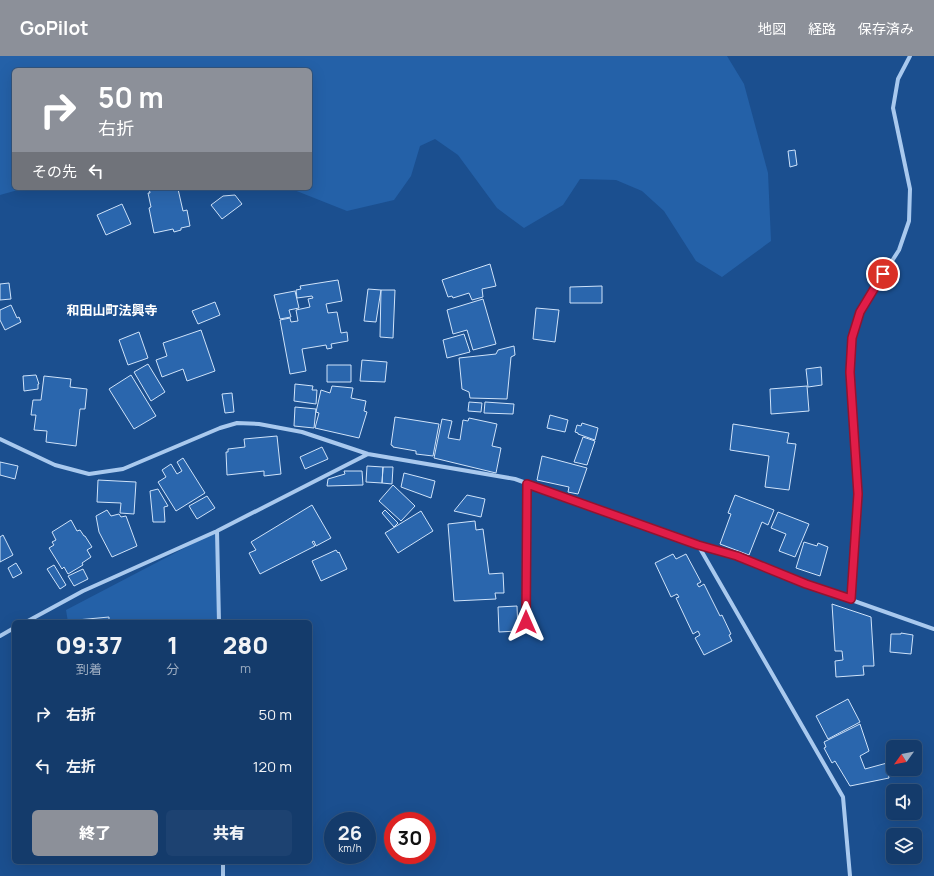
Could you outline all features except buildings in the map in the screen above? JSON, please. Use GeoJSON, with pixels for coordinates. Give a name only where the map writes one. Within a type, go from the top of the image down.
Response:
{"type":"FeatureCollection","features":[{"type":"Feature","properties":{"kind":"street"},"geometry":{"type":"LineString","coordinates":[[851,599],[858,494],[850,372],[852,338],[860,312],[899,250],[909,221],[910,189],[893,108],[898,79],[910,56]]}},
{"type":"Feature","properties":{"kind":"street"},"geometry":{"type":"LineString","coordinates":[[0,439],[55,464],[89,474],[123,468],[220,428],[237,423],[259,424],[302,432],[368,454],[515,479],[698,545],[737,556],[806,584],[934,629]]}},
{"type":"Feature","properties":{"kind":"street"},"geometry":{"type":"LineString","coordinates":[[30,620],[83,591],[217,530],[368,454]]}},
{"type":"Feature","properties":{"kind":"street"},"geometry":{"type":"LineString","coordinates":[[526,622],[527,484]]}},
{"type":"Feature","properties":{"kind":"street"},"geometry":{"type":"LineString","coordinates":[[217,530],[219,620]]}},
{"type":"Feature","properties":{"kind":"street"},"geometry":{"type":"LineString","coordinates":[[698,545],[843,797],[850,876]]}},
{"type":"Feature","properties":{"kind":"street"},"geometry":{"type":"LineString","coordinates":[[0,636],[12,629]]}},
{"type":"Feature","properties":{"kind":"street"},"geometry":{"type":"LineString","coordinates":[[223,864],[224,876]]}},
{"type":"Feature","properties":{"kind":"shaded area"},"geometry":{"type":"Polygon","coordinates":[[[0,56],[727,56],[744,84],[768,173],[771,241],[722,277],[696,261],[664,211],[642,191],[616,180],[580,179],[563,205],[524,228],[497,208],[458,155],[435,139],[420,146],[411,176],[394,200],[347,211],[294,190],[312,190],[312,68],[12,68],[12,190],[18,190],[0,195],[0,56]]]}},
{"type":"Feature","properties":{"kind":"shaded area"},"geometry":{"type":"Polygon","coordinates":[[[217,531],[217,620],[68,620],[66,610],[217,531]]]}},
{"type":"Feature","properties":{"kind":"district","name":"和田山町法興寺"},"geometry":{"type":"Point","coordinates":[112,310]}},
{"type":"Feature","properties":{"kind":"route"},"geometry":{"type":"LineString","coordinates":[[526,622],[527,484],[698,545],[737,556],[806,584],[851,599],[858,494],[850,372],[852,338],[860,312],[883,274]]}}]}
